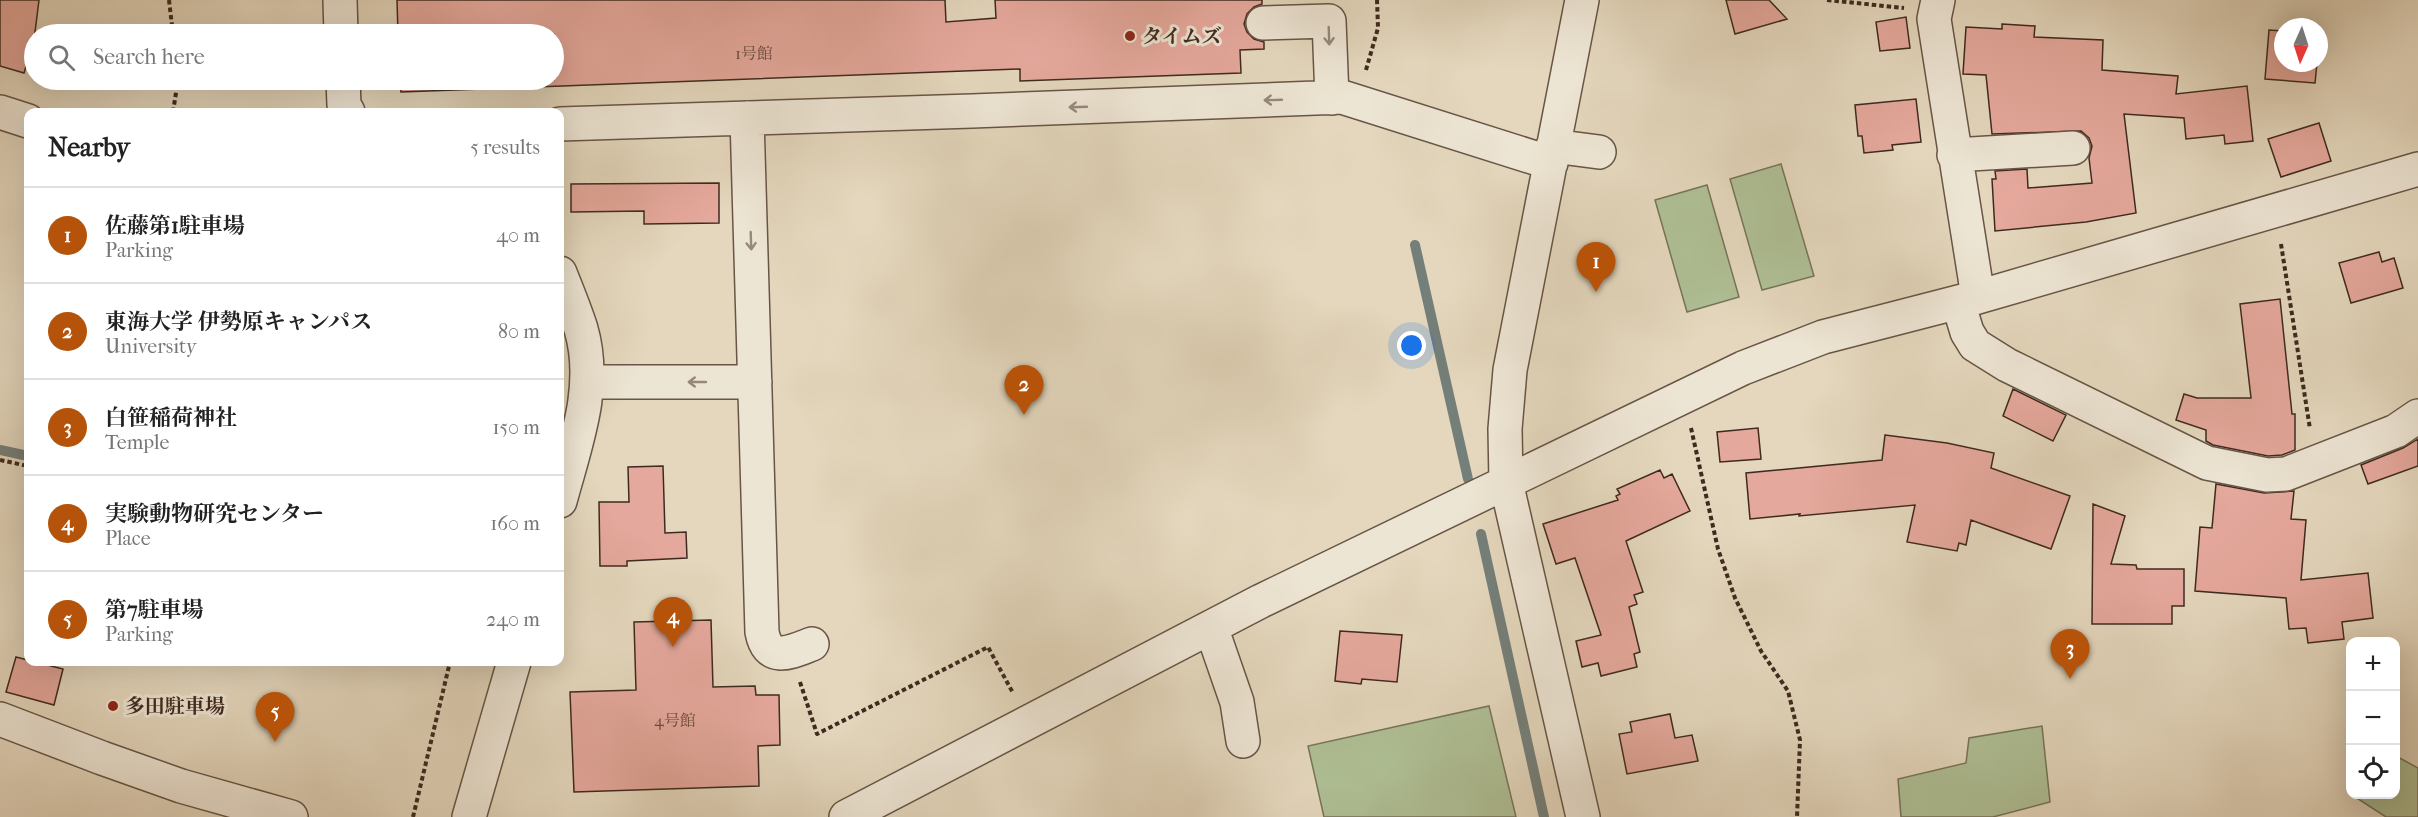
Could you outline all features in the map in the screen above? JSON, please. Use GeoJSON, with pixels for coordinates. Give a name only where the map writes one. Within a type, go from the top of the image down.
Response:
{"type":"FeatureCollection","features":[{"type":"Feature","properties":{"kind":"street"},"geometry":{"type":"LineString","coordinates":[[340,0],[341,24]]}},
{"type":"Feature","properties":{"kind":"street"},"geometry":{"type":"LineString","coordinates":[[1582,0],[1510,370],[1505,429],[1506,482],[1583,817]]}},
{"type":"Feature","properties":{"kind":"street"},"geometry":{"type":"LineString","coordinates":[[1936,6],[1934,19],[1954,155],[1968,299],[1967,332],[1975,345],[2007,365],[2207,463],[2267,475],[2286,474],[2396,431],[2418,416]]}},
{"type":"Feature","properties":{"kind":"street"},"geometry":{"type":"LineString","coordinates":[[1263,24],[1329,21],[1344,100]]}},
{"type":"Feature","properties":{"kind":"street"},"geometry":{"type":"LineString","coordinates":[[343,90],[346,108]]}},
{"type":"Feature","properties":{"kind":"street"},"geometry":{"type":"LineString","coordinates":[[564,124],[1344,100],[1552,154],[1599,153]]}},
{"type":"Feature","properties":{"kind":"street"},"geometry":{"type":"LineString","coordinates":[[0,112],[24,120]]}},
{"type":"Feature","properties":{"kind":"street"},"geometry":{"type":"LineString","coordinates":[[747,118],[762,633],[764,642],[771,651],[782,654],[801,648]]}},
{"type":"Feature","properties":{"kind":"street"},"geometry":{"type":"LineString","coordinates":[[1954,155],[2073,148]]}},
{"type":"Feature","properties":{"kind":"street"},"geometry":{"type":"LineString","coordinates":[[846,817],[1211,627],[1743,368],[1823,337],[1968,299],[2418,169]]}},
{"type":"Feature","properties":{"kind":"street"},"geometry":{"type":"LineString","coordinates":[[564,284],[581,330],[588,382],[580,430],[564,487]]}},
{"type":"Feature","properties":{"kind":"street"},"geometry":{"type":"LineString","coordinates":[[588,382],[755,382]]}},
{"type":"Feature","properties":{"kind":"street"},"geometry":{"type":"LineString","coordinates":[[1211,627],[1237,702],[1243,741]]}},
{"type":"Feature","properties":{"kind":"street"},"geometry":{"type":"LineString","coordinates":[[469,817],[513,666]]}},
{"type":"Feature","properties":{"kind":"street"},"geometry":{"type":"LineString","coordinates":[[0,719],[171,782],[291,817]]}},
{"type":"Feature","properties":{"kind":"path"},"geometry":{"type":"LineString","coordinates":[[169,0],[172,24]]}},
{"type":"Feature","properties":{"kind":"path"},"geometry":{"type":"LineString","coordinates":[[1344,100],[1378,28],[1377,0]]}},
{"type":"Feature","properties":{"kind":"path"},"geometry":{"type":"LineString","coordinates":[[1827,0],[1936,6]]}},
{"type":"Feature","properties":{"kind":"path"},"geometry":{"type":"LineString","coordinates":[[174,108],[176,90]]}},
{"type":"Feature","properties":{"kind":"path"},"geometry":{"type":"LineString","coordinates":[[2275,211],[2316,462]]}},
{"type":"Feature","properties":{"kind":"path"},"geometry":{"type":"LineString","coordinates":[[1684,395],[1718,549],[1735,598],[1761,651],[1788,691],[1800,740],[1797,817]]}},
{"type":"Feature","properties":{"kind":"path"},"geometry":{"type":"LineString","coordinates":[[0,460],[24,465]]}},
{"type":"Feature","properties":{"kind":"path"},"geometry":{"type":"LineString","coordinates":[[801,648],[817,734],[988,647],[1017,701]]}},
{"type":"Feature","properties":{"kind":"path"},"geometry":{"type":"LineString","coordinates":[[412,817],[449,666]]}},
{"type":"Feature","properties":{"kind":"green space"},"geometry":{"type":"Polygon","coordinates":[[[1781,164],[1814,276],[1762,290],[1730,179],[1781,164]]]}},
{"type":"Feature","properties":{"kind":"green space"},"geometry":{"type":"Polygon","coordinates":[[[1707,185],[1739,297],[1687,312],[1655,200],[1707,185]]]}},
{"type":"Feature","properties":{"kind":"green space"},"geometry":{"type":"Polygon","coordinates":[[[1489,706],[1516,817],[1324,817],[1308,746],[1489,706]]]}},
{"type":"Feature","properties":{"kind":"green space"},"geometry":{"type":"Polygon","coordinates":[[[2042,726],[2050,802],[1993,817],[1901,817],[1898,779],[1966,763],[1969,738],[2042,726]]]}},
{"type":"Feature","properties":{"kind":"green space"},"geometry":{"type":"Polygon","coordinates":[[[2400,758],[2418,768],[2418,817],[2386,817],[2358,799],[2400,799],[2400,758]]]}},
{"type":"Feature","properties":{"kind":"building"},"geometry":{"type":"Polygon","coordinates":[[[0,0],[39,0],[36,24],[24,24],[24,73],[0,66],[0,0]]]}},
{"type":"Feature","properties":{"kind":"building"},"geometry":{"type":"Polygon","coordinates":[[[397,0],[945,0],[946,22],[996,18],[995,0],[1262,0],[1262,4],[1254,7],[1247,14],[1244,24],[1247,32],[1254,39],[1264,42],[1264,49],[1240,50],[1241,73],[1020,81],[1020,69],[564,86],[564,24],[398,24],[397,0]]]}},
{"type":"Feature","properties":{"kind":"building"},"geometry":{"type":"Polygon","coordinates":[[[1726,0],[1769,0],[1787,19],[1735,34],[1726,0]]]}},
{"type":"Feature","properties":{"kind":"building"},"geometry":{"type":"Polygon","coordinates":[[[1906,17],[1910,48],[1880,51],[1876,22],[1906,17]]]}},
{"type":"Feature","properties":{"kind":"building"},"geometry":{"type":"Polygon","coordinates":[[[2002,24],[2035,26],[2034,37],[2103,40],[2102,70],[2178,76],[2176,94],[2247,86],[2253,141],[2225,144],[2224,135],[2186,139],[2184,118],[2124,114],[2136,213],[2086,222],[1995,231],[1992,179],[1996,179],[1995,171],[2027,169],[2028,188],[2092,183],[2089,158],[2092,146],[2089,138],[2081,131],[1992,134],[1986,75],[1963,74],[1966,27],[2002,29],[2002,24]]]}},
{"type":"Feature","properties":{"kind":"building"},"geometry":{"type":"Polygon","coordinates":[[[2269,30],[2274,30],[2274,72],[2316,72],[2315,83],[2265,79],[2269,30]]]}},
{"type":"Feature","properties":{"kind":"building"},"geometry":{"type":"Polygon","coordinates":[[[401,90],[455,90],[401,92],[401,90]]]}},
{"type":"Feature","properties":{"kind":"building"},"geometry":{"type":"Polygon","coordinates":[[[1916,99],[1921,142],[1892,145],[1893,150],[1864,153],[1862,136],[1858,136],[1855,105],[1916,99]]]}},
{"type":"Feature","properties":{"kind":"building"},"geometry":{"type":"Polygon","coordinates":[[[2319,123],[2331,161],[2281,177],[2268,139],[2319,123]]]}},
{"type":"Feature","properties":{"kind":"building"},"geometry":{"type":"Polygon","coordinates":[[[719,183],[719,223],[644,224],[644,211],[571,212],[571,184],[719,183]]]}},
{"type":"Feature","properties":{"kind":"building"},"geometry":{"type":"Polygon","coordinates":[[[2379,252],[2382,262],[2394,258],[2403,288],[2351,303],[2339,263],[2379,252]]]}},
{"type":"Feature","properties":{"kind":"building"},"geometry":{"type":"Polygon","coordinates":[[[2280,299],[2292,414],[2295,414],[2295,450],[2282,455],[2268,456],[2213,445],[2206,441],[2206,430],[2176,420],[2184,394],[2197,398],[2251,398],[2240,304],[2280,299]]]}},
{"type":"Feature","properties":{"kind":"building"},"geometry":{"type":"Polygon","coordinates":[[[2013,389],[2066,415],[2053,441],[2003,416],[2013,389]]]}},
{"type":"Feature","properties":{"kind":"building"},"geometry":{"type":"Polygon","coordinates":[[[1758,428],[1761,459],[1720,462],[1717,432],[1758,428]]]}},
{"type":"Feature","properties":{"kind":"building"},"geometry":{"type":"Polygon","coordinates":[[[1885,435],[1947,443],[1994,453],[1991,468],[2070,496],[2051,549],[1971,520],[1966,545],[1959,543],[1957,551],[1907,542],[1915,505],[1750,519],[1746,473],[1882,460],[1885,435]]]}},
{"type":"Feature","properties":{"kind":"building"},"geometry":{"type":"Polygon","coordinates":[[[2418,439],[2418,466],[2368,484],[2361,465],[2403,448],[2418,439]]]}},
{"type":"Feature","properties":{"kind":"building"},"geometry":{"type":"Polygon","coordinates":[[[663,466],[665,533],[686,532],[687,558],[627,561],[627,566],[600,566],[599,502],[629,502],[628,467],[663,466]]]}},
{"type":"Feature","properties":{"kind":"building"},"geometry":{"type":"Polygon","coordinates":[[[1660,470],[1664,478],[1672,474],[1690,511],[1626,541],[1643,592],[1634,595],[1637,604],[1629,607],[1640,652],[1634,654],[1637,667],[1601,676],[1598,663],[1582,667],[1576,641],[1601,635],[1575,558],[1556,564],[1543,524],[1618,500],[1616,496],[1620,494],[1617,489],[1660,470]]]}},
{"type":"Feature","properties":{"kind":"building"},"geometry":{"type":"Polygon","coordinates":[[[2216,484],[2264,493],[2294,491],[2291,519],[2306,520],[2301,580],[2368,573],[2373,618],[2342,622],[2344,639],[2308,643],[2306,628],[2289,629],[2286,598],[2195,591],[2200,527],[2212,528],[2216,484]]]}},
{"type":"Feature","properties":{"kind":"building"},"geometry":{"type":"Polygon","coordinates":[[[2093,504],[2125,516],[2111,564],[2136,565],[2137,569],[2184,569],[2184,606],[2172,606],[2172,624],[2092,624],[2093,504]]]}},
{"type":"Feature","properties":{"kind":"building"},"geometry":{"type":"Polygon","coordinates":[[[711,620],[713,687],[755,686],[756,695],[779,695],[780,745],[758,746],[759,786],[574,792],[570,692],[636,690],[634,622],[711,620]]]}},
{"type":"Feature","properties":{"kind":"building"},"geometry":{"type":"Polygon","coordinates":[[[1340,631],[1402,635],[1397,682],[1362,679],[1361,684],[1335,681],[1340,631]]]}},
{"type":"Feature","properties":{"kind":"building"},"geometry":{"type":"Polygon","coordinates":[[[16,657],[24,659],[24,666],[51,666],[63,669],[54,705],[6,692],[16,657]]]}},
{"type":"Feature","properties":{"kind":"building"},"geometry":{"type":"Polygon","coordinates":[[[1670,714],[1675,738],[1692,735],[1698,761],[1627,774],[1619,734],[1632,732],[1630,722],[1670,714]]]}},
{"type":"Feature","properties":{"kind":"waterway"},"geometry":{"type":"LineString","coordinates":[[1415,245],[1468,479]]}},
{"type":"Feature","properties":{"kind":"waterway"},"geometry":{"type":"LineString","coordinates":[[0,450],[24,455]]}},
{"type":"Feature","properties":{"kind":"waterway"},"geometry":{"type":"LineString","coordinates":[[1481,534],[1544,817]]}},
{"type":"Feature","properties":{"kind":"place","name":"タイムズ"},"geometry":{"type":"Point","coordinates":[1130,36]}},
{"type":"Feature","properties":{"kind":"place","name":"佐藤第1駐車場"},"geometry":{"type":"Point","coordinates":[1596,292]}},
{"type":"Feature","properties":{"kind":"place","name":"東海大学 伊勢原キャンパス"},"geometry":{"type":"Point","coordinates":[1024,415]}},
{"type":"Feature","properties":{"kind":"place","name":"実験動物研究センター"},"geometry":{"type":"Point","coordinates":[673,647]}},
{"type":"Feature","properties":{"kind":"place","name":"白笹稲荷神社"},"geometry":{"type":"Point","coordinates":[2070,679]}},
{"type":"Feature","properties":{"kind":"place","name":"多田駐車場"},"geometry":{"type":"Point","coordinates":[113,706]}},
{"type":"Feature","properties":{"kind":"place","name":"第7駐車場"},"geometry":{"type":"Point","coordinates":[275,742]}}]}
